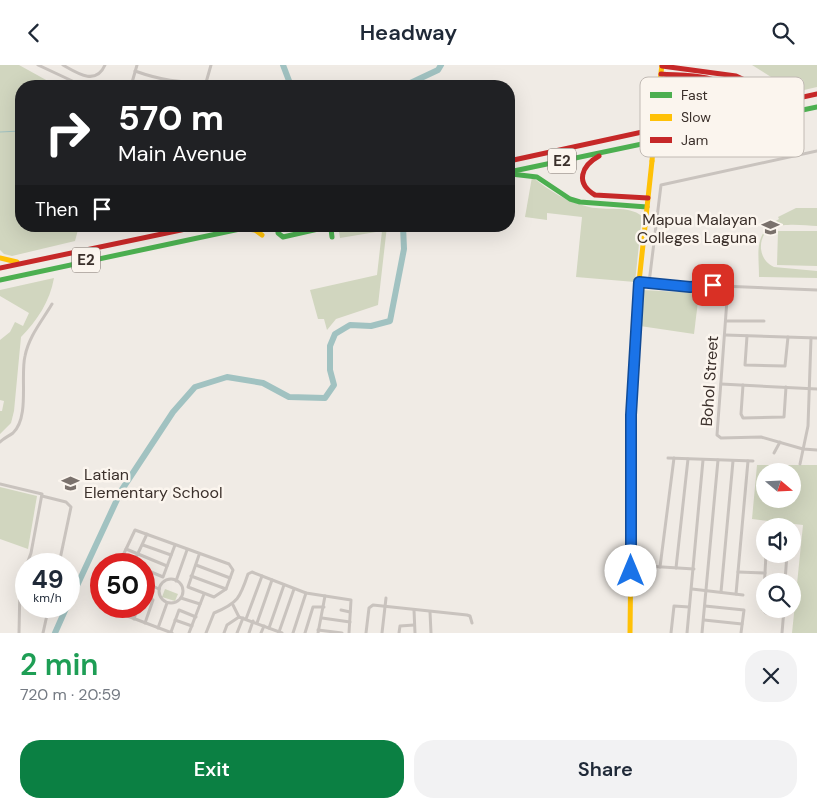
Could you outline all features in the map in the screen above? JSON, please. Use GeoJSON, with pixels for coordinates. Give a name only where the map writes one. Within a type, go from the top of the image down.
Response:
{"type":"FeatureCollection","features":[{"type":"Feature","properties":{"kind":"main road"},"geometry":{"type":"LineString","coordinates":[[661,77],[662,65],[740,77]]}},
{"type":"Feature","properties":{"kind":"main road"},"geometry":{"type":"LineString","coordinates":[[661,74],[688,77]]}},
{"type":"Feature","properties":{"kind":"main road","name":"E2"},"geometry":{"type":"LineString","coordinates":[[804,97],[817,94]]}},
{"type":"Feature","properties":{"kind":"main road","name":"E2"},"geometry":{"type":"LineString","coordinates":[[804,110],[817,107]]}},
{"type":"Feature","properties":{"kind":"main road","name":"E2"},"geometry":{"type":"LineString","coordinates":[[515,160],[640,133]]}},
{"type":"Feature","properties":{"kind":"main road","name":"E2"},"geometry":{"type":"LineString","coordinates":[[515,172],[640,145]]}},
{"type":"Feature","properties":{"kind":"main road"},"geometry":{"type":"LineString","coordinates":[[615,150],[587,163],[581,174],[582,186],[595,195],[648,198]]}},
{"type":"Feature","properties":{"kind":"main road"},"geometry":{"type":"LineString","coordinates":[[630,633],[631,411],[639,282],[652,157]]}},
{"type":"Feature","properties":{"kind":"main road"},"geometry":{"type":"LineString","coordinates":[[515,174],[537,177],[570,199],[580,202],[647,207]]}},
{"type":"Feature","properties":{"kind":"main road","name":"E2"},"geometry":{"type":"LineString","coordinates":[[0,268],[171,232]]}},
{"type":"Feature","properties":{"kind":"main road","name":"E2"},"geometry":{"type":"LineString","coordinates":[[0,280],[222,232]]}},
{"type":"Feature","properties":{"kind":"main road"},"geometry":{"type":"LineString","coordinates":[[258,232],[262,235]]}},
{"type":"Feature","properties":{"kind":"main road"},"geometry":{"type":"LineString","coordinates":[[278,232],[283,237],[305,232]]}},
{"type":"Feature","properties":{"kind":"main road"},"geometry":{"type":"LineString","coordinates":[[331,232],[332,237]]}},
{"type":"Feature","properties":{"kind":"main road"},"geometry":{"type":"LineString","coordinates":[[0,257],[13,262],[47,258]]}},
{"type":"Feature","properties":{"kind":"street"},"geometry":{"type":"LineString","coordinates":[[38,65],[69,80]]}},
{"type":"Feature","properties":{"kind":"street"},"geometry":{"type":"LineString","coordinates":[[63,65],[81,75],[90,77],[101,71],[105,65]]}},
{"type":"Feature","properties":{"kind":"street"},"geometry":{"type":"LineString","coordinates":[[133,80],[137,65]]}},
{"type":"Feature","properties":{"kind":"street"},"geometry":{"type":"LineString","coordinates":[[207,80],[211,65]]}},
{"type":"Feature","properties":{"kind":"street"},"geometry":{"type":"LineString","coordinates":[[135,71],[160,80]]}},
{"type":"Feature","properties":{"kind":"street"},"geometry":{"type":"LineString","coordinates":[[804,154],[817,151]]}},
{"type":"Feature","properties":{"kind":"street"},"geometry":{"type":"LineString","coordinates":[[649,283],[661,185],[789,157]]}},
{"type":"Feature","properties":{"kind":"street"},"geometry":{"type":"LineString","coordinates":[[639,282],[690,287],[696,285],[817,290]]}},
{"type":"Feature","properties":{"kind":"street","name":"Bohol Street"},"geometry":{"type":"LineString","coordinates":[[728,286],[720,384],[718,437],[761,437],[803,449],[817,450]]}},
{"type":"Feature","properties":{"kind":"street"},"geometry":{"type":"LineString","coordinates":[[0,442],[16,428],[24,388],[25,356],[34,332],[52,304]]}},
{"type":"Feature","properties":{"kind":"street"},"geometry":{"type":"LineString","coordinates":[[726,321],[764,321]]}},
{"type":"Feature","properties":{"kind":"street"},"geometry":{"type":"LineString","coordinates":[[725,335],[817,338]]}},
{"type":"Feature","properties":{"kind":"street"},"geometry":{"type":"LineString","coordinates":[[747,336],[745,365],[754,366],[785,366],[788,337]]}},
{"type":"Feature","properties":{"kind":"street"},"geometry":{"type":"LineString","coordinates":[[800,463],[808,426],[811,338]]}},
{"type":"Feature","properties":{"kind":"street"},"geometry":{"type":"LineString","coordinates":[[720,384],[817,389]]}},
{"type":"Feature","properties":{"kind":"street"},"geometry":{"type":"LineString","coordinates":[[743,385],[741,415],[743,418],[784,417],[786,387]]}},
{"type":"Feature","properties":{"kind":"street"},"geometry":{"type":"LineString","coordinates":[[774,453],[780,442]]}},
{"type":"Feature","properties":{"kind":"street"},"geometry":{"type":"LineString","coordinates":[[668,458],[753,461]]}},
{"type":"Feature","properties":{"kind":"street"},"geometry":{"type":"LineString","coordinates":[[660,567],[674,458]]}},
{"type":"Feature","properties":{"kind":"street"},"geometry":{"type":"LineString","coordinates":[[676,568],[688,459]]}},
{"type":"Feature","properties":{"kind":"street"},"geometry":{"type":"LineString","coordinates":[[686,633],[694,569],[703,460]]}},
{"type":"Feature","properties":{"kind":"street"},"geometry":{"type":"LineString","coordinates":[[702,633],[718,460]]}},
{"type":"Feature","properties":{"kind":"street"},"geometry":{"type":"LineString","coordinates":[[721,592],[733,461]]}},
{"type":"Feature","properties":{"kind":"street"},"geometry":{"type":"LineString","coordinates":[[736,594],[748,461]]}},
{"type":"Feature","properties":{"kind":"street"},"geometry":{"type":"LineString","coordinates":[[0,484],[42,493],[42,496],[66,502],[71,507],[61,553]]}},
{"type":"Feature","properties":{"kind":"street"},"geometry":{"type":"LineString","coordinates":[[31,553],[42,496]]}},
{"type":"Feature","properties":{"kind":"street"},"geometry":{"type":"LineString","coordinates":[[124,553],[135,530],[229,564],[232,570],[226,589],[214,597],[188,587],[200,555]]}},
{"type":"Feature","properties":{"kind":"street"},"geometry":{"type":"LineString","coordinates":[[138,553],[147,534]]}},
{"type":"Feature","properties":{"kind":"street"},"geometry":{"type":"LineString","coordinates":[[142,545],[171,555]]}},
{"type":"Feature","properties":{"kind":"street"},"geometry":{"type":"LineString","coordinates":[[155,574],[163,577],[175,545]]}},
{"type":"Feature","properties":{"kind":"street"},"geometry":{"type":"LineString","coordinates":[[126,549],[135,553]]}},
{"type":"Feature","properties":{"kind":"street"},"geometry":{"type":"LineString","coordinates":[[176,581],[187,550]]}},
{"type":"Feature","properties":{"kind":"street"},"geometry":{"type":"LineString","coordinates":[[155,561],[167,566]]}},
{"type":"Feature","properties":{"kind":"street"},"geometry":{"type":"LineString","coordinates":[[738,572],[765,573],[766,563]]}},
{"type":"Feature","properties":{"kind":"street"},"geometry":{"type":"LineString","coordinates":[[196,565],[230,579]]}},
{"type":"Feature","properties":{"kind":"street"},"geometry":{"type":"LineString","coordinates":[[631,565],[694,569]]}},
{"type":"Feature","properties":{"kind":"street"},"geometry":{"type":"LineString","coordinates":[[206,633],[214,613],[233,605],[241,596],[248,574],[252,572],[306,593],[351,600],[349,633]]}},
{"type":"Feature","properties":{"kind":"street"},"geometry":{"type":"LineString","coordinates":[[191,576],[226,589]]}},
{"type":"Feature","properties":{"kind":"street"},"geometry":{"type":"LineString","coordinates":[[237,633],[262,576]]}},
{"type":"Feature","properties":{"kind":"street"},"geometry":{"type":"LineString","coordinates":[[249,633],[272,580]]}},
{"type":"Feature","properties":{"kind":"street"},"geometry":{"type":"LineString","coordinates":[[166,581],[176,581],[183,589],[181,598],[175,603],[167,603],[160,597],[159,589],[166,581]]}},
{"type":"Feature","properties":{"kind":"street"},"geometry":{"type":"LineString","coordinates":[[268,628],[284,585]]}},
{"type":"Feature","properties":{"kind":"street"},"geometry":{"type":"LineString","coordinates":[[155,587],[159,589]]}},
{"type":"Feature","properties":{"kind":"street"},"geometry":{"type":"LineString","coordinates":[[233,605],[243,618],[278,632],[294,589]]}},
{"type":"Feature","properties":{"kind":"street"},"geometry":{"type":"LineString","coordinates":[[692,589],[743,595]]}},
{"type":"Feature","properties":{"kind":"street"},"geometry":{"type":"LineString","coordinates":[[293,633],[306,593]]}},
{"type":"Feature","properties":{"kind":"street"},"geometry":{"type":"LineString","coordinates":[[189,633],[204,594]]}},
{"type":"Feature","properties":{"kind":"street"},"geometry":{"type":"LineString","coordinates":[[325,596],[318,632],[342,633]]}},
{"type":"Feature","properties":{"kind":"street"},"geometry":{"type":"LineString","coordinates":[[181,598],[200,604]]}},
{"type":"Feature","properties":{"kind":"street"},"geometry":{"type":"LineString","coordinates":[[382,633],[386,598]]}},
{"type":"Feature","properties":{"kind":"street"},"geometry":{"type":"LineString","coordinates":[[158,628],[167,603]]}},
{"type":"Feature","properties":{"kind":"street"},"geometry":{"type":"LineString","coordinates":[[366,633],[369,608],[373,605],[467,615],[470,616],[472,623]]}},
{"type":"Feature","properties":{"kind":"street"},"geometry":{"type":"LineString","coordinates":[[706,605],[744,610],[741,633]]}},
{"type":"Feature","properties":{"kind":"street"},"geometry":{"type":"LineString","coordinates":[[671,633],[674,606],[689,607]]}},
{"type":"Feature","properties":{"kind":"street"},"geometry":{"type":"LineString","coordinates":[[305,633],[313,607],[324,607]]}},
{"type":"Feature","properties":{"kind":"street"},"geometry":{"type":"LineString","coordinates":[[414,610],[414,633]]}},
{"type":"Feature","properties":{"kind":"street"},"geometry":{"type":"LineString","coordinates":[[134,619],[171,633],[178,611],[196,617]]}},
{"type":"Feature","properties":{"kind":"street"},"geometry":{"type":"LineString","coordinates":[[341,611],[350,612]]}},
{"type":"Feature","properties":{"kind":"street"},"geometry":{"type":"LineString","coordinates":[[430,612],[431,633]]}},
{"type":"Feature","properties":{"kind":"street"},"geometry":{"type":"LineString","coordinates":[[18,633],[19,618]]}},
{"type":"Feature","properties":{"kind":"street"},"geometry":{"type":"LineString","coordinates":[[43,633],[46,618]]}},
{"type":"Feature","properties":{"kind":"street"},"geometry":{"type":"LineString","coordinates":[[145,623],[147,618]]}},
{"type":"Feature","properties":{"kind":"street"},"geometry":{"type":"LineString","coordinates":[[224,633],[227,625],[243,618]]}},
{"type":"Feature","properties":{"kind":"street"},"geometry":{"type":"LineString","coordinates":[[322,618],[350,622]]}},
{"type":"Feature","properties":{"kind":"street"},"geometry":{"type":"LineString","coordinates":[[782,633],[783,618]]}},
{"type":"Feature","properties":{"kind":"street"},"geometry":{"type":"LineString","coordinates":[[704,620],[742,624]]}},
{"type":"Feature","properties":{"kind":"street"},"geometry":{"type":"LineString","coordinates":[[175,621],[192,626]]}},
{"type":"Feature","properties":{"kind":"street"},"geometry":{"type":"LineString","coordinates":[[399,633],[400,626],[414,625]]}},
{"type":"Feature","properties":{"kind":"street"},"geometry":{"type":"LineString","coordinates":[[261,633],[264,626]]}},
{"type":"Feature","properties":{"kind":"green space"},"geometry":{"type":"Polygon","coordinates":[[[0,65],[19,65],[46,80],[15,80],[15,232],[77,232],[75,241],[12,256],[4,254],[0,250],[0,65]]]}},
{"type":"Feature","properties":{"kind":"green space"},"geometry":{"type":"Polygon","coordinates":[[[752,65],[817,65],[817,87],[804,90],[804,77],[771,77],[752,65]]]}},
{"type":"Feature","properties":{"kind":"green space"},"geometry":{"type":"Polygon","coordinates":[[[532,177],[552,191],[573,202],[589,207],[630,211],[642,216],[635,282],[576,277],[582,217],[547,213],[547,220],[525,217],[532,177]]]}},
{"type":"Feature","properties":{"kind":"green space"},"geometry":{"type":"Polygon","coordinates":[[[796,208],[817,208],[817,226],[781,225],[773,228],[766,232],[762,239],[762,255],[774,267],[817,271],[817,278],[759,277],[758,251],[761,237],[771,225],[779,219],[778,217],[796,208]]]}},
{"type":"Feature","properties":{"kind":"green space"},"geometry":{"type":"Polygon","coordinates":[[[778,231],[817,231],[817,266],[777,265],[778,231]]]}},
{"type":"Feature","properties":{"kind":"green space"},"geometry":{"type":"Polygon","coordinates":[[[339,232],[376,232],[340,238],[339,232]]]}},
{"type":"Feature","properties":{"kind":"green space"},"geometry":{"type":"Polygon","coordinates":[[[382,232],[386,232],[378,305],[336,319],[327,330],[324,319],[318,319],[310,290],[377,275],[382,232]]]}},
{"type":"Feature","properties":{"kind":"green space"},"geometry":{"type":"Polygon","coordinates":[[[54,278],[42,310],[21,337],[14,411],[11,423],[0,434],[0,411],[2,411],[4,401],[0,400],[0,340],[10,332],[15,322],[23,326],[29,313],[0,296],[0,290],[54,278]]]}},
{"type":"Feature","properties":{"kind":"green space"},"geometry":{"type":"Polygon","coordinates":[[[642,290],[699,293],[694,334],[640,326],[642,290]]]}},
{"type":"Feature","properties":{"kind":"green space"},"geometry":{"type":"Polygon","coordinates":[[[801,465],[817,465],[817,633],[792,633],[794,618],[801,618],[801,573],[798,573],[799,563],[801,563],[803,525],[801,525],[801,518],[752,519],[756,476],[756,508],[801,508],[801,465]]]}},
{"type":"Feature","properties":{"kind":"green space"},"geometry":{"type":"Polygon","coordinates":[[[0,487],[37,496],[28,549],[0,539],[0,487]]]}},
{"type":"Feature","properties":{"kind":"green space"},"geometry":{"type":"Polygon","coordinates":[[[165,589],[178,594],[175,601],[162,597],[165,589]]]}},
{"type":"Feature","properties":{"kind":"waterway"},"geometry":{"type":"LineString","coordinates":[[283,65],[289,80]]}},
{"type":"Feature","properties":{"kind":"waterway"},"geometry":{"type":"LineString","coordinates":[[417,80],[438,70],[441,65]]}},
{"type":"Feature","properties":{"kind":"waterway"},"geometry":{"type":"LineString","coordinates":[[0,132],[15,131]]}},
{"type":"Feature","properties":{"kind":"waterway"},"geometry":{"type":"LineString","coordinates":[[80,579],[121,491],[173,412],[195,387],[227,377],[263,383],[289,397],[325,398],[334,385],[330,370],[330,346],[335,334],[350,325],[371,326],[390,321],[404,249],[403,232]]}},
{"type":"Feature","properties":{"kind":"waterway"},"geometry":{"type":"LineString","coordinates":[[55,633],[62,618]]}},
{"type":"Feature","properties":{"kind":"traffic: fast"},"geometry":{"type":"LineString","coordinates":[[804,110],[817,107]]}},
{"type":"Feature","properties":{"kind":"traffic: fast"},"geometry":{"type":"LineString","coordinates":[[515,171],[640,144]]}},
{"type":"Feature","properties":{"kind":"traffic: fast"},"geometry":{"type":"LineString","coordinates":[[515,174],[537,177],[570,199],[580,202],[647,207]]}},
{"type":"Feature","properties":{"kind":"traffic: fast"},"geometry":{"type":"LineString","coordinates":[[0,280],[226,232]]}},
{"type":"Feature","properties":{"kind":"traffic: fast"},"geometry":{"type":"LineString","coordinates":[[278,232],[283,237],[305,232]]}},
{"type":"Feature","properties":{"kind":"traffic: fast"},"geometry":{"type":"LineString","coordinates":[[331,232],[332,237]]}},
{"type":"Feature","properties":{"kind":"traffic: slow"},"geometry":{"type":"LineString","coordinates":[[660,77],[662,65]]}},
{"type":"Feature","properties":{"kind":"traffic: slow"},"geometry":{"type":"LineString","coordinates":[[652,157],[652,161]]}},
{"type":"Feature","properties":{"kind":"traffic: slow"},"geometry":{"type":"LineString","coordinates":[[630,633],[633,378],[639,282],[652,161]]}},
{"type":"Feature","properties":{"kind":"traffic: slow"},"geometry":{"type":"LineString","coordinates":[[258,232],[262,235]]}},
{"type":"Feature","properties":{"kind":"traffic: slow"},"geometry":{"type":"LineString","coordinates":[[0,258],[17,262]]}},
{"type":"Feature","properties":{"kind":"traffic: jam"},"geometry":{"type":"LineString","coordinates":[[662,66],[738,77]]}},
{"type":"Feature","properties":{"kind":"traffic: jam"},"geometry":{"type":"LineString","coordinates":[[661,74],[696,77]]}},
{"type":"Feature","properties":{"kind":"traffic: jam"},"geometry":{"type":"LineString","coordinates":[[804,97],[817,94]]}},
{"type":"Feature","properties":{"kind":"traffic: jam"},"geometry":{"type":"LineString","coordinates":[[515,160],[640,133]]}},
{"type":"Feature","properties":{"kind":"traffic: jam"},"geometry":{"type":"LineString","coordinates":[[599,156],[588,165],[583,175],[583,180],[589,190],[595,195],[648,198]]}},
{"type":"Feature","properties":{"kind":"traffic: jam"},"geometry":{"type":"LineString","coordinates":[[0,268],[171,232]]}},
{"type":"Feature","properties":{"kind":"place","name":"Mapua Malayan Colleges Laguna"},"geometry":{"type":"Point","coordinates":[771,228]}},
{"type":"Feature","properties":{"kind":"place","name":"Latian Elementary School"},"geometry":{"type":"Point","coordinates":[70,483]}},
{"type":"Feature","properties":{"kind":"route"},"geometry":{"type":"LineString","coordinates":[[631,571],[631,415],[639,282],[654,285],[690,287],[713,285]]}}]}
